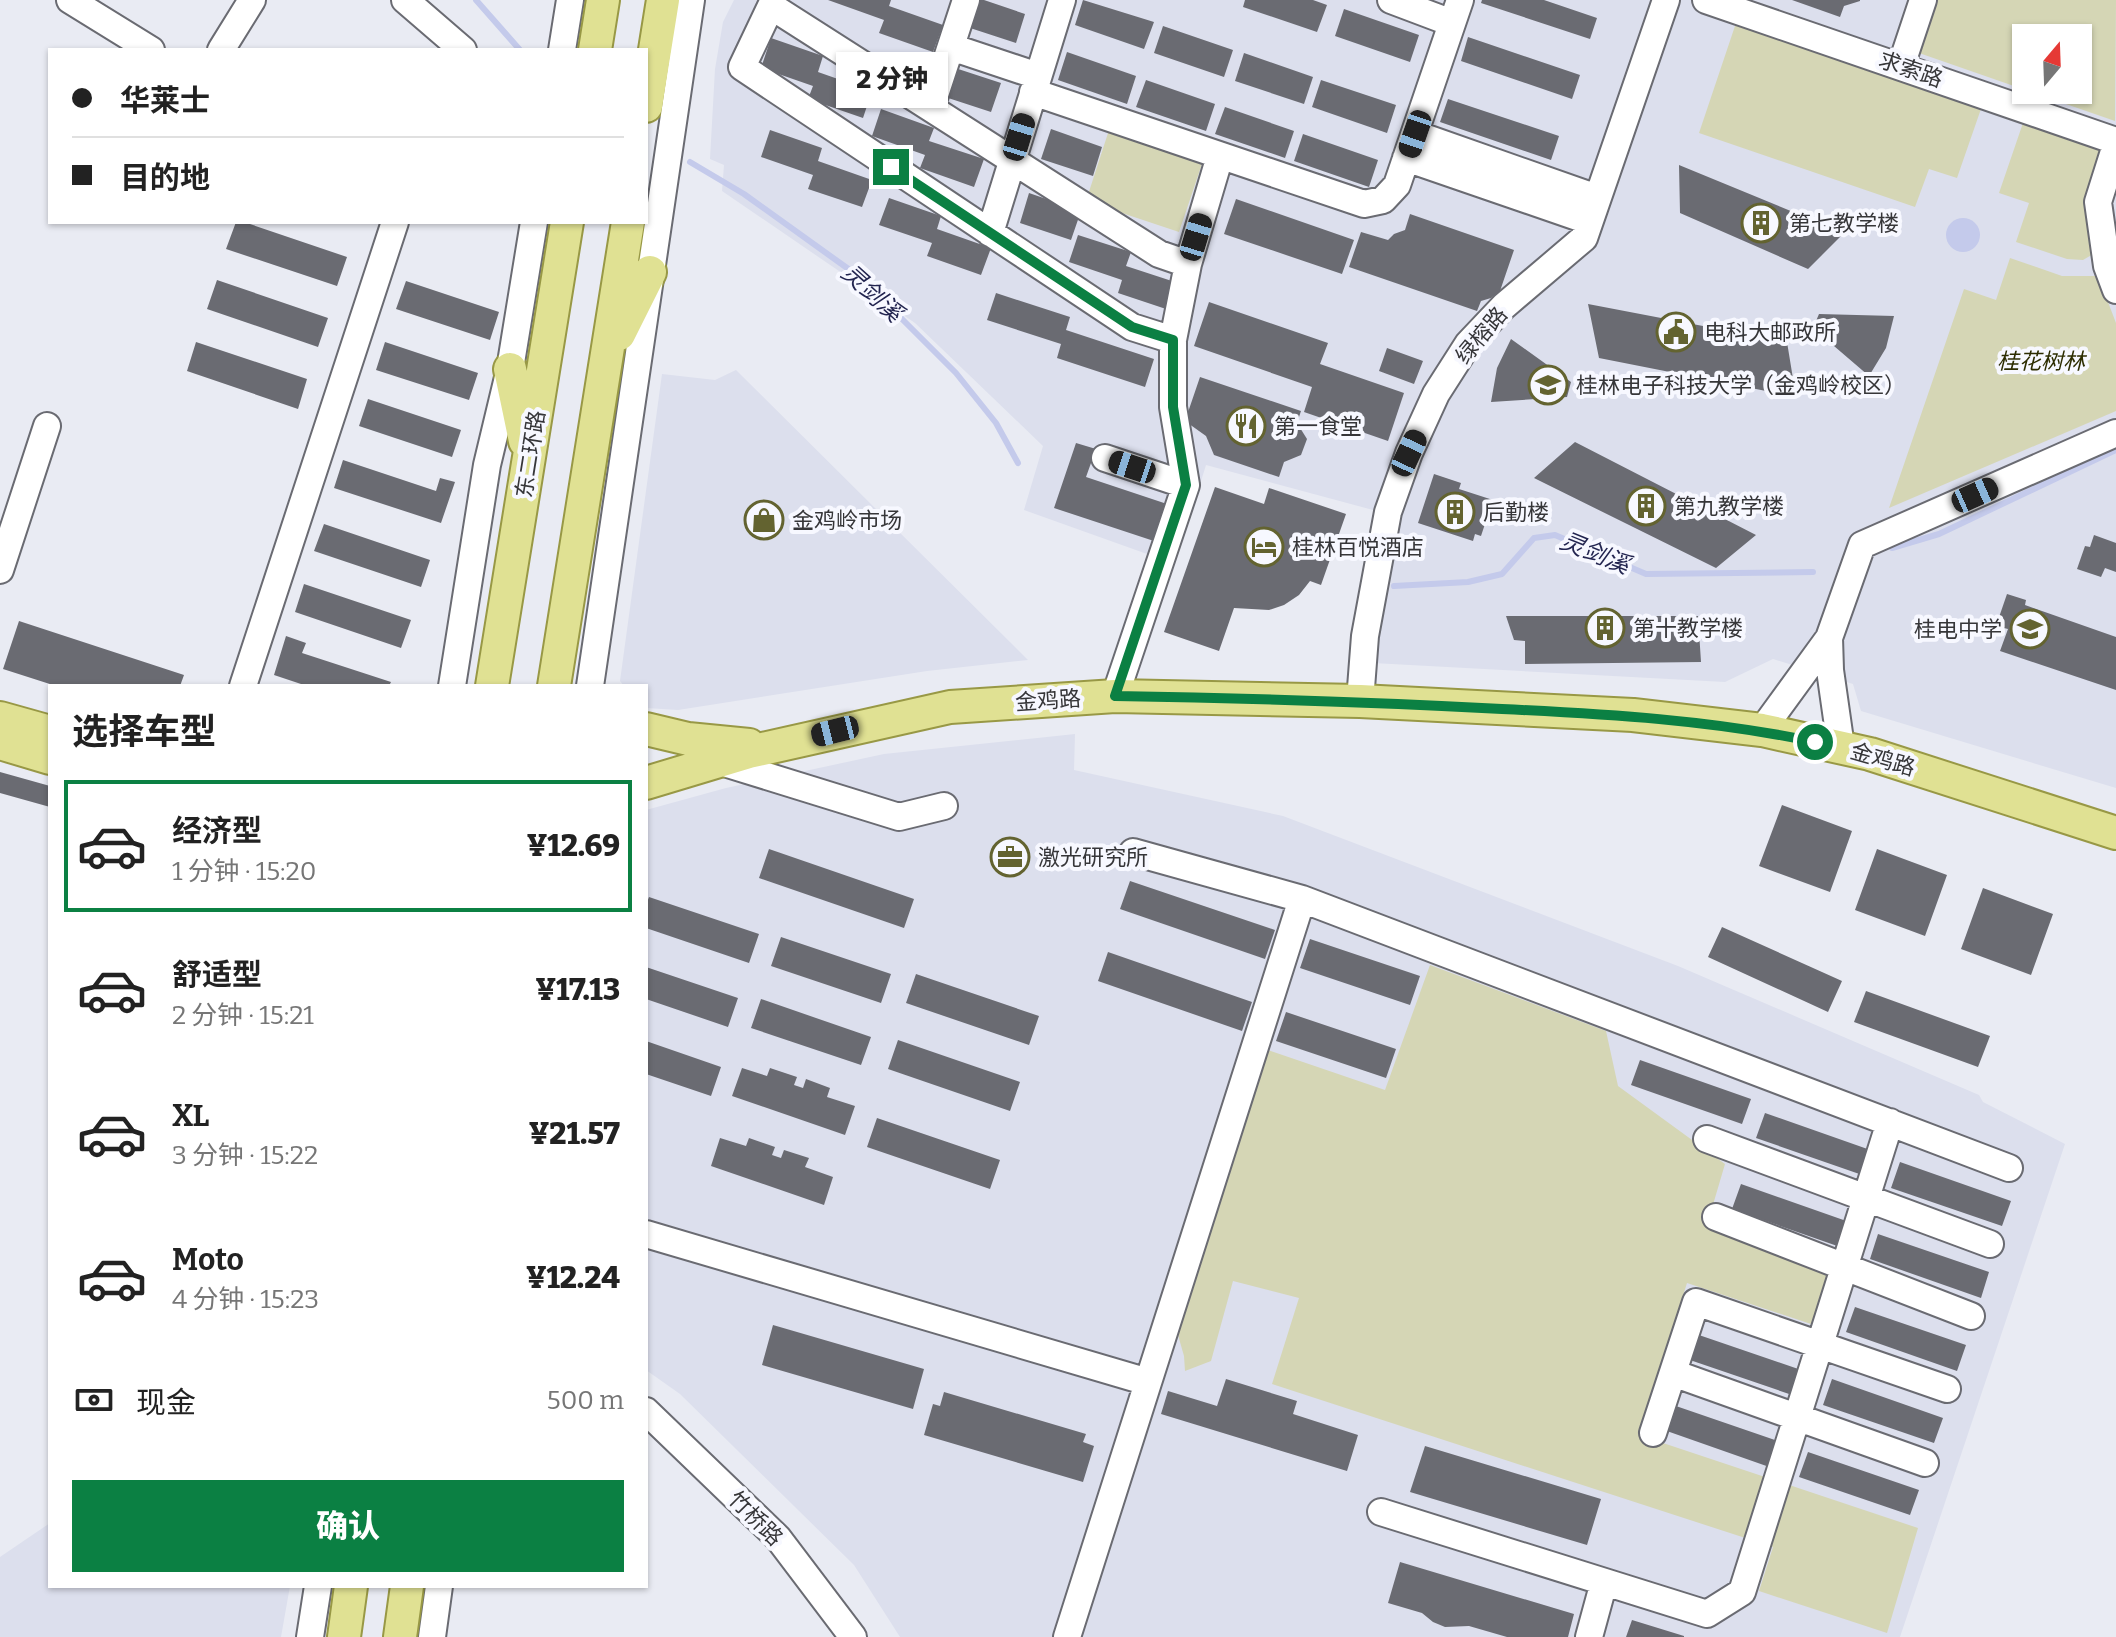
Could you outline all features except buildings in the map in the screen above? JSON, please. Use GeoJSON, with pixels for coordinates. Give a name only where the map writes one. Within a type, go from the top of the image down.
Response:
{"type":"FeatureCollection","features":[{"type":"Feature","properties":{"kind":"main road"},"geometry":{"type":"LineString","coordinates":[[595,48],[603,0]]}},
{"type":"Feature","properties":{"kind":"main road"},"geometry":{"type":"LineString","coordinates":[[648,94],[663,0]]}},
{"type":"Feature","properties":{"kind":"main road","name":"东二环路"},"geometry":{"type":"LineString","coordinates":[[492,684],[567,224]]}},
{"type":"Feature","properties":{"kind":"main road"},"geometry":{"type":"LineString","coordinates":[[561,680],[628,224]]}},
{"type":"Feature","properties":{"kind":"main road"},"geometry":{"type":"LineString","coordinates":[[606,362],[650,272]]}},
{"type":"Feature","properties":{"kind":"main road"},"geometry":{"type":"LineString","coordinates":[[510,369],[529,462]]}},
{"type":"Feature","properties":{"kind":"main road","name":"金鸡路"},"geometry":{"type":"LineString","coordinates":[[648,782],[780,745],[950,707],[1115,696],[1360,701],[1633,715],[1762,730],[1870,754],[2116,833]]}},
{"type":"Feature","properties":{"kind":"main road"},"geometry":{"type":"LineString","coordinates":[[0,718],[48,731]]}},
{"type":"Feature","properties":{"kind":"main road"},"geometry":{"type":"LineString","coordinates":[[648,729],[723,744],[780,745]]}},
{"type":"Feature","properties":{"kind":"main road"},"geometry":{"type":"LineString","coordinates":[[0,743],[48,757]]}},
{"type":"Feature","properties":{"kind":"main road"},"geometry":{"type":"LineString","coordinates":[[344,1637],[351,1588]]}},
{"type":"Feature","properties":{"kind":"main road"},"geometry":{"type":"LineString","coordinates":[[400,1637],[407,1588]]}},
{"type":"Feature","properties":{"kind":"street"},"geometry":{"type":"LineString","coordinates":[[70,0],[148,48]]}},
{"type":"Feature","properties":{"kind":"street"},"geometry":{"type":"LineString","coordinates":[[222,48],[252,0]]}},
{"type":"Feature","properties":{"kind":"street"},"geometry":{"type":"LineString","coordinates":[[405,0],[461,48]]}},
{"type":"Feature","properties":{"kind":"street"},"geometry":{"type":"LineString","coordinates":[[562,48],[570,0]]}},
{"type":"Feature","properties":{"kind":"street"},"geometry":{"type":"LineString","coordinates":[[590,684],[691,0]]}},
{"type":"Feature","properties":{"kind":"street"},"geometry":{"type":"LineString","coordinates":[[931,107],[966,0]]}},
{"type":"Feature","properties":{"kind":"street"},"geometry":{"type":"LineString","coordinates":[[990,233],[1062,0]]}},
{"type":"Feature","properties":{"kind":"street"},"geometry":{"type":"LineString","coordinates":[[951,47],[1035,84],[1220,156],[1364,204],[1383,200],[1397,185],[1456,11],[1391,0]]}},
{"type":"Feature","properties":{"kind":"street","name":"绿榕路"},"geometry":{"type":"LineString","coordinates":[[1360,701],[1365,636],[1388,512],[1409,453],[1436,394],[1468,344],[1504,306],[1584,238],[1666,0]]}},
{"type":"Feature","properties":{"kind":"street","name":"求索路"},"geometry":{"type":"LineString","coordinates":[[1706,0],[2116,143]]}},
{"type":"Feature","properties":{"kind":"street"},"geometry":{"type":"LineString","coordinates":[[1901,66],[1923,0]]}},
{"type":"Feature","properties":{"kind":"street"},"geometry":{"type":"LineString","coordinates":[[1173,340],[1132,327],[742,67],[771,6],[1159,254],[1188,264]]}},
{"type":"Feature","properties":{"kind":"street"},"geometry":{"type":"LineString","coordinates":[[2116,143],[2098,202],[2107,266],[2116,290]]}},
{"type":"Feature","properties":{"kind":"street"},"geometry":{"type":"LineString","coordinates":[[1410,146],[1593,209]]}},
{"type":"Feature","properties":{"kind":"street"},"geometry":{"type":"LineString","coordinates":[[1115,696],[1186,485],[1173,407],[1173,340],[1188,264],[1220,156]]}},
{"type":"Feature","properties":{"kind":"street"},"geometry":{"type":"LineString","coordinates":[[244,684],[394,224]]}},
{"type":"Feature","properties":{"kind":"street"},"geometry":{"type":"LineString","coordinates":[[452,684],[487,465],[510,369],[534,224]]}},
{"type":"Feature","properties":{"kind":"street"},"geometry":{"type":"LineString","coordinates":[[0,570],[47,426]]}},
{"type":"Feature","properties":{"kind":"street"},"geometry":{"type":"LineString","coordinates":[[1762,730],[1829,638],[1862,545],[2116,433]]}},
{"type":"Feature","properties":{"kind":"street"},"geometry":{"type":"LineString","coordinates":[[1105,458],[1186,485]]}},
{"type":"Feature","properties":{"kind":"street"},"geometry":{"type":"LineString","coordinates":[[1829,638],[1830,670],[1841,747]]}},
{"type":"Feature","properties":{"kind":"street"},"geometry":{"type":"LineString","coordinates":[[718,761],[899,817],[944,806]]}},
{"type":"Feature","properties":{"kind":"street"},"geometry":{"type":"LineString","coordinates":[[1133,852],[1302,899],[2009,1168]]}},
{"type":"Feature","properties":{"kind":"street"},"geometry":{"type":"LineString","coordinates":[[1067,1637],[1302,899]]}},
{"type":"Feature","properties":{"kind":"street"},"geometry":{"type":"LineString","coordinates":[[1381,1512],[1707,1614],[1742,1592],[1890,1122]]}},
{"type":"Feature","properties":{"kind":"street"},"geometry":{"type":"LineString","coordinates":[[1707,1139],[1990,1244]]}},
{"type":"Feature","properties":{"kind":"street"},"geometry":{"type":"LineString","coordinates":[[1716,1217],[1971,1316]]}},
{"type":"Feature","properties":{"kind":"street"},"geometry":{"type":"LineString","coordinates":[[648,1235],[1148,1382]]}},
{"type":"Feature","properties":{"kind":"street"},"geometry":{"type":"LineString","coordinates":[[1653,1433],[1696,1302],[1947,1389]]}},
{"type":"Feature","properties":{"kind":"street"},"geometry":{"type":"LineString","coordinates":[[1673,1373],[1925,1463]]}},
{"type":"Feature","properties":{"kind":"street","name":"竹桥路"},"geometry":{"type":"LineString","coordinates":[[648,1413],[778,1538],[853,1637]]}},
{"type":"Feature","properties":{"kind":"street"},"geometry":{"type":"LineString","coordinates":[[1589,1637],[1604,1582]]}},
{"type":"Feature","properties":{"kind":"street"},"geometry":{"type":"LineString","coordinates":[[310,1637],[318,1588]]}},
{"type":"Feature","properties":{"kind":"street"},"geometry":{"type":"LineString","coordinates":[[432,1637],[439,1588]]}},
{"type":"Feature","properties":{"kind":"shaded area","name":"桂林电子科技大学（金鸡岭校区）"},"geometry":{"type":"Polygon","coordinates":[[[734,0],[2116,0],[2116,788],[1861,711],[1853,684],[1773,659],[1725,682],[1373,663],[1399,517],[1206,465],[1175,564],[1024,510],[1043,446],[915,323],[722,191],[724,165],[710,159],[715,69],[723,22],[734,0]]]}},
{"type":"Feature","properties":{"kind":"shaded area","name":"金鸡岭市场"},"geometry":{"type":"Polygon","coordinates":[[[736,370],[1028,660],[927,671],[678,710],[648,708],[648,684],[622,684],[620,681],[662,374],[715,380],[736,370]]]}},
{"type":"Feature","properties":{"kind":"shaded area"},"geometry":{"type":"Polygon","coordinates":[[[1075,734],[1074,770],[1283,816],[1678,966],[1979,1095],[1983,1102],[2065,1144],[1900,1637],[900,1637],[854,1565],[680,1394],[648,1371],[648,809],[726,788],[884,754],[1075,734]]]}},
{"type":"Feature","properties":{"kind":"shaded area"},"geometry":{"type":"Polygon","coordinates":[[[48,1524],[48,1588],[290,1588],[281,1637],[0,1637],[0,1557],[48,1524]]]}},
{"type":"Feature","properties":{"kind":"green space"},"geometry":{"type":"Polygon","coordinates":[[[1937,0],[2116,0],[2115,121],[2066,104],[2092,104],[2092,24],[2012,24],[2012,85],[1919,53],[1937,0]]]}},
{"type":"Feature","properties":{"kind":"green space"},"geometry":{"type":"Polygon","coordinates":[[[1736,23],[1982,106],[1957,178],[1929,169],[1915,207],[1699,133],[1736,23]]]}},
{"type":"Feature","properties":{"kind":"green space"},"geometry":{"type":"Polygon","coordinates":[[[2024,120],[2107,148],[2095,253],[2083,260],[2067,259],[2016,242],[2029,203],[1999,193],[2024,120]]]}},
{"type":"Feature","properties":{"kind":"green space"},"geometry":{"type":"Polygon","coordinates":[[[1109,130],[1203,161],[1179,232],[1086,201],[1109,130]]]}},
{"type":"Feature","properties":{"kind":"green space","name":"桂花树林"},"geometry":{"type":"Polygon","coordinates":[[[2010,258],[2062,276],[2098,276],[2116,323],[2116,411],[1889,508],[1964,289],[1996,300],[2010,258]]]}},
{"type":"Feature","properties":{"kind":"green space"},"geometry":{"type":"Polygon","coordinates":[[[1430,965],[1606,1031],[1618,1086],[1725,1164],[1707,1225],[1833,1273],[1817,1326],[1687,1283],[1639,1435],[1918,1528],[1887,1633],[1759,1591],[1773,1547],[1272,1384],[1299,1298],[1233,1281],[1211,1361],[1185,1371],[1176,1328],[1262,1048],[1385,1090],[1430,965]]]}},
{"type":"Feature","properties":{"kind":"water"},"geometry":{"type":"Polygon","coordinates":[[[1963,218],[1975,223],[1980,235],[1975,247],[1963,252],[1951,247],[1946,235],[1951,223],[1963,218]]]}},
{"type":"Feature","properties":{"kind":"waterway","name":"灵剑溪"},"geometry":{"type":"LineString","coordinates":[[476,0],[518,48]]}},
{"type":"Feature","properties":{"kind":"waterway","name":"灵剑溪"},"geometry":{"type":"LineString","coordinates":[[690,162],[744,194],[861,278],[956,373],[996,423],[1018,463]]}},
{"type":"Feature","properties":{"kind":"waterway","name":"灵剑溪"},"geometry":{"type":"LineString","coordinates":[[1892,548],[1939,534],[2116,450]]}},
{"type":"Feature","properties":{"kind":"waterway","name":"灵剑溪"},"geometry":{"type":"LineString","coordinates":[[1394,586],[1468,582],[1502,574],[1534,538],[1555,535],[1646,574],[1813,572]]}},
{"type":"Feature","properties":{"kind":"place","name":"第七教学楼"},"geometry":{"type":"Point","coordinates":[1761,223]}},
{"type":"Feature","properties":{"kind":"place","name":"电科大邮政所"},"geometry":{"type":"Point","coordinates":[1676,332]}},
{"type":"Feature","properties":{"kind":"place","name":"桂林电子科技大学（金鸡岭校区）"},"geometry":{"type":"Point","coordinates":[1548,385]}},
{"type":"Feature","properties":{"kind":"place","name":"第一食堂"},"geometry":{"type":"Point","coordinates":[1246,426]}},
{"type":"Feature","properties":{"kind":"place","name":"第九教学楼"},"geometry":{"type":"Point","coordinates":[1646,506]}},
{"type":"Feature","properties":{"kind":"place","name":"后勤楼"},"geometry":{"type":"Point","coordinates":[1455,512]}},
{"type":"Feature","properties":{"kind":"place","name":"金鸡岭市场"},"geometry":{"type":"Point","coordinates":[764,520]}},
{"type":"Feature","properties":{"kind":"place","name":"桂林百悦酒店"},"geometry":{"type":"Point","coordinates":[1264,547]}},
{"type":"Feature","properties":{"kind":"place","name":"第十教学楼"},"geometry":{"type":"Point","coordinates":[1605,628]}},
{"type":"Feature","properties":{"kind":"place","name":"桂电中学"},"geometry":{"type":"Point","coordinates":[2030,629]}},
{"type":"Feature","properties":{"kind":"place","name":"激光研究所"},"geometry":{"type":"Point","coordinates":[1010,857]}},
{"type":"Feature","properties":{"kind":"route"},"geometry":{"type":"LineString","coordinates":[[891,167],[1132,327],[1173,340],[1173,407],[1186,485],[1115,696],[1360,701],[1633,715],[1762,730],[1815,742]]}}]}
